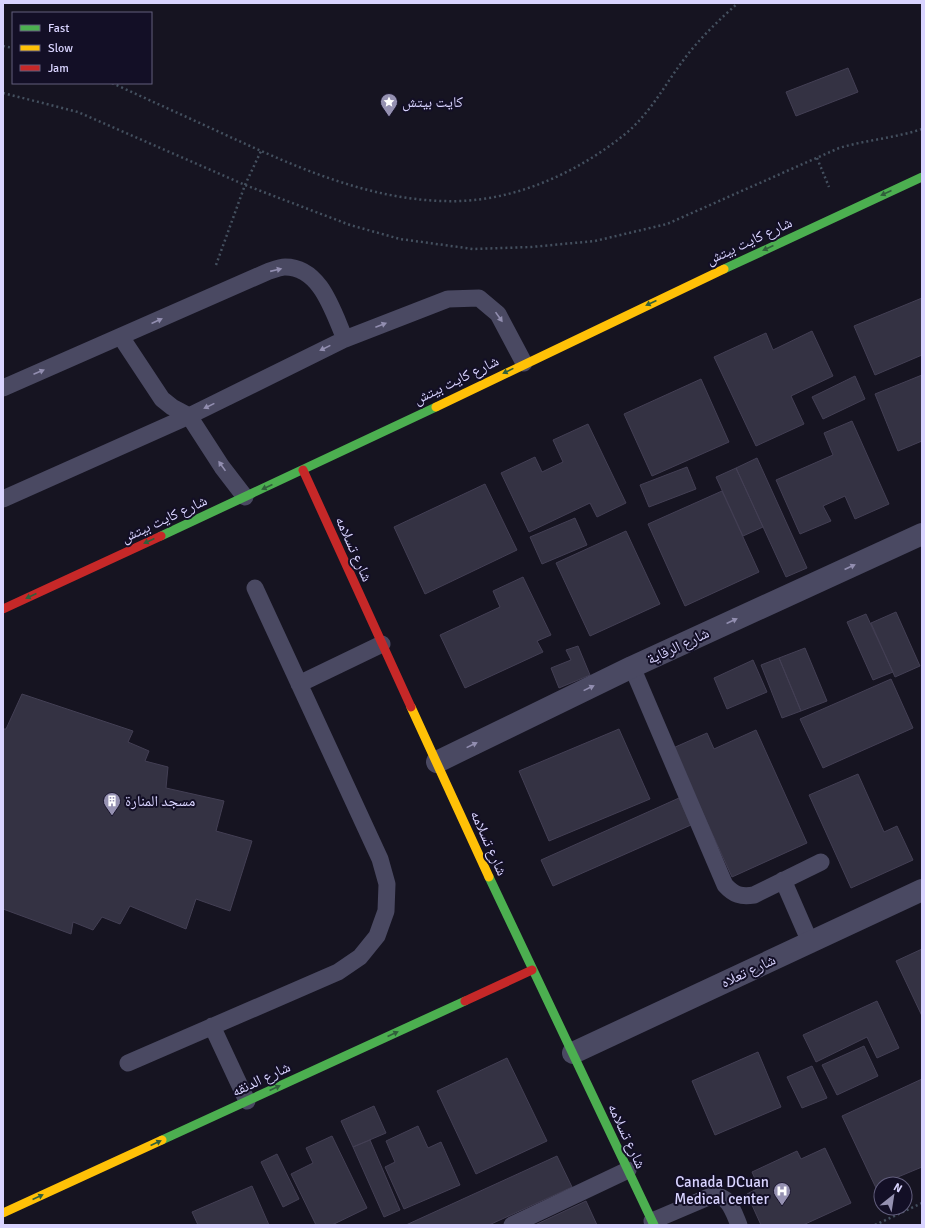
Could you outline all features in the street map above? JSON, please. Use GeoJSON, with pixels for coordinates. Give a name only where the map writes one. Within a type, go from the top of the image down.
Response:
{"type":"FeatureCollection","features":[{"type":"Feature","properties":{"kind":"street","name":"شارع كايت بيتش"},"geometry":{"type":"LineString","coordinates":[[3,609],[303,470],[524,363],[840,214],[922,178]]}},
{"type":"Feature","properties":{"kind":"street","name":"شارع تسلامه"},"geometry":{"type":"LineString","coordinates":[[303,470],[532,970],[653,1223]]}},
{"type":"Feature","properties":{"kind":"street","name":"شارع الرقاية"},"geometry":{"type":"LineString","coordinates":[[437,762],[632,667],[922,534]]}},
{"type":"Feature","properties":{"kind":"street","name":"شارع تعلاه"},"geometry":{"type":"LineString","coordinates":[[573,1053],[922,890]]}},
{"type":"Feature","properties":{"kind":"street","name":"شارع الدنقه"},"geometry":{"type":"LineString","coordinates":[[3,1213],[532,970]]}},
{"type":"Feature","properties":{"kind":"lane"},"geometry":{"type":"LineString","coordinates":[[3,388],[267,272],[286,267],[304,272],[318,283],[345,338]]}},
{"type":"Feature","properties":{"kind":"lane"},"geometry":{"type":"LineString","coordinates":[[3,499],[189,416],[345,338],[448,299],[478,298],[498,314],[524,363]]}},
{"type":"Feature","properties":{"kind":"lane"},"geometry":{"type":"LineString","coordinates":[[121,337],[162,399],[172,408],[189,416],[245,497]]}},
{"type":"Feature","properties":{"kind":"lane"},"geometry":{"type":"LineString","coordinates":[[128,1064],[338,972],[360,957],[377,936],[386,911],[387,884],[380,859],[255,588]]}},
{"type":"Feature","properties":{"kind":"lane"},"geometry":{"type":"LineString","coordinates":[[299,684],[382,644]]}},
{"type":"Feature","properties":{"kind":"lane"},"geometry":{"type":"LineString","coordinates":[[632,667],[725,885],[732,893],[743,897],[754,895],[821,862]]}},
{"type":"Feature","properties":{"kind":"lane"},"geometry":{"type":"LineString","coordinates":[[783,880],[810,942]]}},
{"type":"Feature","properties":{"kind":"lane"},"geometry":{"type":"LineString","coordinates":[[212,1026],[246,1101]]}},
{"type":"Feature","properties":{"kind":"lane"},"geometry":{"type":"LineString","coordinates":[[512,1225],[628,1170]]}},
{"type":"Feature","properties":{"kind":"lane"},"geometry":{"type":"LineString","coordinates":[[653,1223],[711,1196],[719,1195],[725,1198],[730,1204],[739,1225]]}},
{"type":"Feature","properties":{"kind":"path"},"geometry":{"type":"LineString","coordinates":[[114,84],[301,168],[395,197],[444,202],[494,198],[540,184],[584,163],[625,134],[658,98],[685,57],[723,16],[738,3]]}},
{"type":"Feature","properties":{"kind":"path"},"geometry":{"type":"LineString","coordinates":[[3,93],[78,112],[245,185],[350,225],[400,239],[473,249],[531,247],[595,241],[667,224],[838,148],[922,129]]}},
{"type":"Feature","properties":{"kind":"path"},"geometry":{"type":"LineString","coordinates":[[220,293],[215,266],[245,185],[261,151]]}},
{"type":"Feature","properties":{"kind":"path"},"geometry":{"type":"LineString","coordinates":[[875,1225],[922,1203]]}},
{"type":"Feature","properties":{"kind":"building"},"geometry":{"type":"Polygon","coordinates":[[[848,68],[858,92],[796,116],[786,92],[848,68]]]}},
{"type":"Feature","properties":{"kind":"building"},"geometry":{"type":"Polygon","coordinates":[[[922,298],[922,355],[875,375],[854,326],[922,298]]]}},
{"type":"Feature","properties":{"kind":"building"},"geometry":{"type":"Polygon","coordinates":[[[812,331],[833,376],[791,396],[804,424],[756,446],[714,357],[766,333],[773,350],[812,331]]]}},
{"type":"Feature","properties":{"kind":"building"},"geometry":{"type":"Polygon","coordinates":[[[922,375],[922,441],[898,451],[875,394],[922,375]]]}},
{"type":"Feature","properties":{"kind":"building"},"geometry":{"type":"Polygon","coordinates":[[[855,376],[865,399],[823,419],[812,397],[855,376]]]}},
{"type":"Feature","properties":{"kind":"building"},"geometry":{"type":"Polygon","coordinates":[[[701,379],[729,442],[652,476],[624,414],[701,379]]]}},
{"type":"Feature","properties":{"kind":"building"},"geometry":{"type":"Polygon","coordinates":[[[852,421],[889,504],[855,519],[845,496],[823,506],[831,521],[800,534],[776,480],[833,455],[824,433],[852,421]]]}},
{"type":"Feature","properties":{"kind":"building"},"geometry":{"type":"Polygon","coordinates":[[[588,424],[626,503],[597,517],[590,503],[529,532],[501,473],[535,457],[542,472],[563,462],[553,440],[588,424]]]}},
{"type":"Feature","properties":{"kind":"building"},"geometry":{"type":"Polygon","coordinates":[[[757,458],[807,568],[786,577],[736,468],[757,458]]]}},
{"type":"Feature","properties":{"kind":"building"},"geometry":{"type":"Polygon","coordinates":[[[687,467],[696,489],[649,507],[640,485],[687,467]]]}},
{"type":"Feature","properties":{"kind":"building"},"geometry":{"type":"Polygon","coordinates":[[[736,468],[763,527],[743,536],[716,477],[736,468]]]}},
{"type":"Feature","properties":{"kind":"building"},"geometry":{"type":"Polygon","coordinates":[[[485,484],[517,550],[425,594],[394,527],[485,484]]]}},
{"type":"Feature","properties":{"kind":"building"},"geometry":{"type":"Polygon","coordinates":[[[722,491],[759,572],[685,606],[648,524],[722,491]]]}},
{"type":"Feature","properties":{"kind":"building"},"geometry":{"type":"Polygon","coordinates":[[[575,518],[587,545],[542,564],[530,537],[575,518]]]}},
{"type":"Feature","properties":{"kind":"building"},"geometry":{"type":"Polygon","coordinates":[[[626,531],[660,604],[590,636],[556,563],[626,531]]]}},
{"type":"Feature","properties":{"kind":"building"},"geometry":{"type":"Polygon","coordinates":[[[523,577],[551,635],[537,641],[543,652],[465,688],[440,635],[500,607],[493,591],[523,577]]]}},
{"type":"Feature","properties":{"kind":"building"},"geometry":{"type":"Polygon","coordinates":[[[896,612],[920,666],[895,677],[871,623],[896,612]]]}},
{"type":"Feature","properties":{"kind":"building"},"geometry":{"type":"Polygon","coordinates":[[[866,614],[893,672],[873,680],[847,622],[866,614]]]}},
{"type":"Feature","properties":{"kind":"building"},"geometry":{"type":"Polygon","coordinates":[[[578,646],[590,675],[559,688],[551,668],[571,660],[566,650],[578,646]]]}},
{"type":"Feature","properties":{"kind":"building"},"geometry":{"type":"Polygon","coordinates":[[[805,648],[827,701],[801,711],[779,658],[805,648]]]}},
{"type":"Feature","properties":{"kind":"building"},"geometry":{"type":"Polygon","coordinates":[[[779,658],[801,711],[782,718],[761,665],[779,658]]]}},
{"type":"Feature","properties":{"kind":"building"},"geometry":{"type":"Polygon","coordinates":[[[753,660],[767,692],[727,709],[714,678],[753,660]]]}},
{"type":"Feature","properties":{"kind":"building"},"geometry":{"type":"Polygon","coordinates":[[[891,679],[913,728],[823,768],[800,719],[891,679]]]}},
{"type":"Feature","properties":{"kind":"building","name":"مسجد المنارة"},"geometry":{"type":"Polygon","coordinates":[[[22,694],[133,731],[128,742],[149,751],[145,761],[168,767],[166,788],[224,801],[216,831],[252,841],[230,911],[196,899],[186,929],[130,906],[120,924],[102,917],[93,930],[73,922],[71,934],[3,909],[3,729],[6,729],[22,694]]]}},
{"type":"Feature","properties":{"kind":"building"},"geometry":{"type":"Polygon","coordinates":[[[619,729],[650,799],[549,841],[519,771],[619,729]]]}},
{"type":"Feature","properties":{"kind":"building"},"geometry":{"type":"Polygon","coordinates":[[[756,730],[807,843],[732,877],[673,748],[707,733],[714,749],[756,730]]]}},
{"type":"Feature","properties":{"kind":"building"},"geometry":{"type":"Polygon","coordinates":[[[858,774],[884,832],[897,826],[913,860],[851,888],[809,795],[858,774]]]}},
{"type":"Feature","properties":{"kind":"building"},"geometry":{"type":"Polygon","coordinates":[[[679,798],[691,825],[553,886],[541,860],[679,798]]]}},
{"type":"Feature","properties":{"kind":"building"},"geometry":{"type":"Polygon","coordinates":[[[922,949],[922,1016],[896,961],[922,949]]]}},
{"type":"Feature","properties":{"kind":"building"},"geometry":{"type":"Polygon","coordinates":[[[877,1001],[899,1048],[877,1058],[867,1037],[816,1062],[803,1035],[877,1001]]]}},
{"type":"Feature","properties":{"kind":"building"},"geometry":{"type":"Polygon","coordinates":[[[864,1046],[878,1076],[837,1095],[822,1065],[864,1046]]]}},
{"type":"Feature","properties":{"kind":"building"},"geometry":{"type":"Polygon","coordinates":[[[758,1052],[781,1107],[715,1135],[692,1081],[758,1052]]]}},
{"type":"Feature","properties":{"kind":"building"},"geometry":{"type":"Polygon","coordinates":[[[507,1058],[547,1141],[476,1174],[437,1091],[507,1058]]]}},
{"type":"Feature","properties":{"kind":"building"},"geometry":{"type":"Polygon","coordinates":[[[812,1066],[827,1098],[802,1108],[787,1077],[812,1066]]]}},
{"type":"Feature","properties":{"kind":"building"},"geometry":{"type":"Polygon","coordinates":[[[922,1079],[922,1167],[900,1176],[873,1176],[873,1182],[842,1116],[922,1079]]]}},
{"type":"Feature","properties":{"kind":"building"},"geometry":{"type":"Polygon","coordinates":[[[374,1106],[386,1133],[353,1147],[341,1121],[374,1106]]]}},
{"type":"Feature","properties":{"kind":"building"},"geometry":{"type":"Polygon","coordinates":[[[418,1126],[428,1148],[441,1142],[460,1185],[404,1209],[385,1167],[395,1162],[386,1141],[418,1126]]]}},
{"type":"Feature","properties":{"kind":"building"},"geometry":{"type":"Polygon","coordinates":[[[332,1136],[367,1208],[332,1225],[316,1225],[291,1174],[313,1163],[306,1148],[332,1136]]]}},
{"type":"Feature","properties":{"kind":"building"},"geometry":{"type":"Polygon","coordinates":[[[370,1140],[400,1210],[384,1217],[353,1147],[370,1140]]]}},
{"type":"Feature","properties":{"kind":"building"},"geometry":{"type":"Polygon","coordinates":[[[825,1148],[851,1203],[803,1225],[761,1225],[747,1194],[759,1188],[752,1172],[797,1151],[801,1159],[825,1148]]]}},
{"type":"Feature","properties":{"kind":"building"},"geometry":{"type":"Polygon","coordinates":[[[277,1154],[299,1199],[283,1207],[261,1162],[277,1154]]]}},
{"type":"Feature","properties":{"kind":"building"},"geometry":{"type":"Polygon","coordinates":[[[557,1156],[572,1187],[489,1225],[406,1225],[557,1156]]]}},
{"type":"Feature","properties":{"kind":"building"},"geometry":{"type":"Polygon","coordinates":[[[252,1186],[269,1225],[198,1225],[192,1212],[252,1186]]]}},
{"type":"Feature","properties":{"kind":"building"},"geometry":{"type":"Polygon","coordinates":[[[586,1201],[597,1225],[535,1225],[586,1201]]]}},
{"type":"Feature","properties":{"kind":"traffic: fast"},"geometry":{"type":"LineString","coordinates":[[724,269],[922,177]]}},
{"type":"Feature","properties":{"kind":"traffic: fast"},"geometry":{"type":"LineString","coordinates":[[161,536],[436,407]]}},
{"type":"Feature","properties":{"kind":"traffic: fast"},"geometry":{"type":"LineString","coordinates":[[489,877],[654,1225]]}},
{"type":"Feature","properties":{"kind":"traffic: fast"},"geometry":{"type":"LineString","coordinates":[[162,1140],[465,1001]]}},
{"type":"Feature","properties":{"kind":"traffic: slow"},"geometry":{"type":"LineString","coordinates":[[436,407],[724,269]]}},
{"type":"Feature","properties":{"kind":"traffic: slow"},"geometry":{"type":"LineString","coordinates":[[411,707],[489,877]]}},
{"type":"Feature","properties":{"kind":"traffic: slow"},"geometry":{"type":"LineString","coordinates":[[3,1213],[162,1140]]}},
{"type":"Feature","properties":{"kind":"traffic: jam"},"geometry":{"type":"LineString","coordinates":[[303,470],[411,707]]}},
{"type":"Feature","properties":{"kind":"traffic: jam"},"geometry":{"type":"LineString","coordinates":[[3,609],[161,536]]}},
{"type":"Feature","properties":{"kind":"traffic: jam"},"geometry":{"type":"LineString","coordinates":[[465,1001],[532,970]]}},
{"type":"Feature","properties":{"kind":"place","name":"كايت بيتش"},"geometry":{"type":"Point","coordinates":[389,117]}},
{"type":"Feature","properties":{"kind":"place","name":"مسجد المنارة"},"geometry":{"type":"Point","coordinates":[112,816]}},
{"type":"Feature","properties":{"kind":"place","name":"Canada DCuan Medical center"},"geometry":{"type":"Point","coordinates":[782,1206]}}]}
